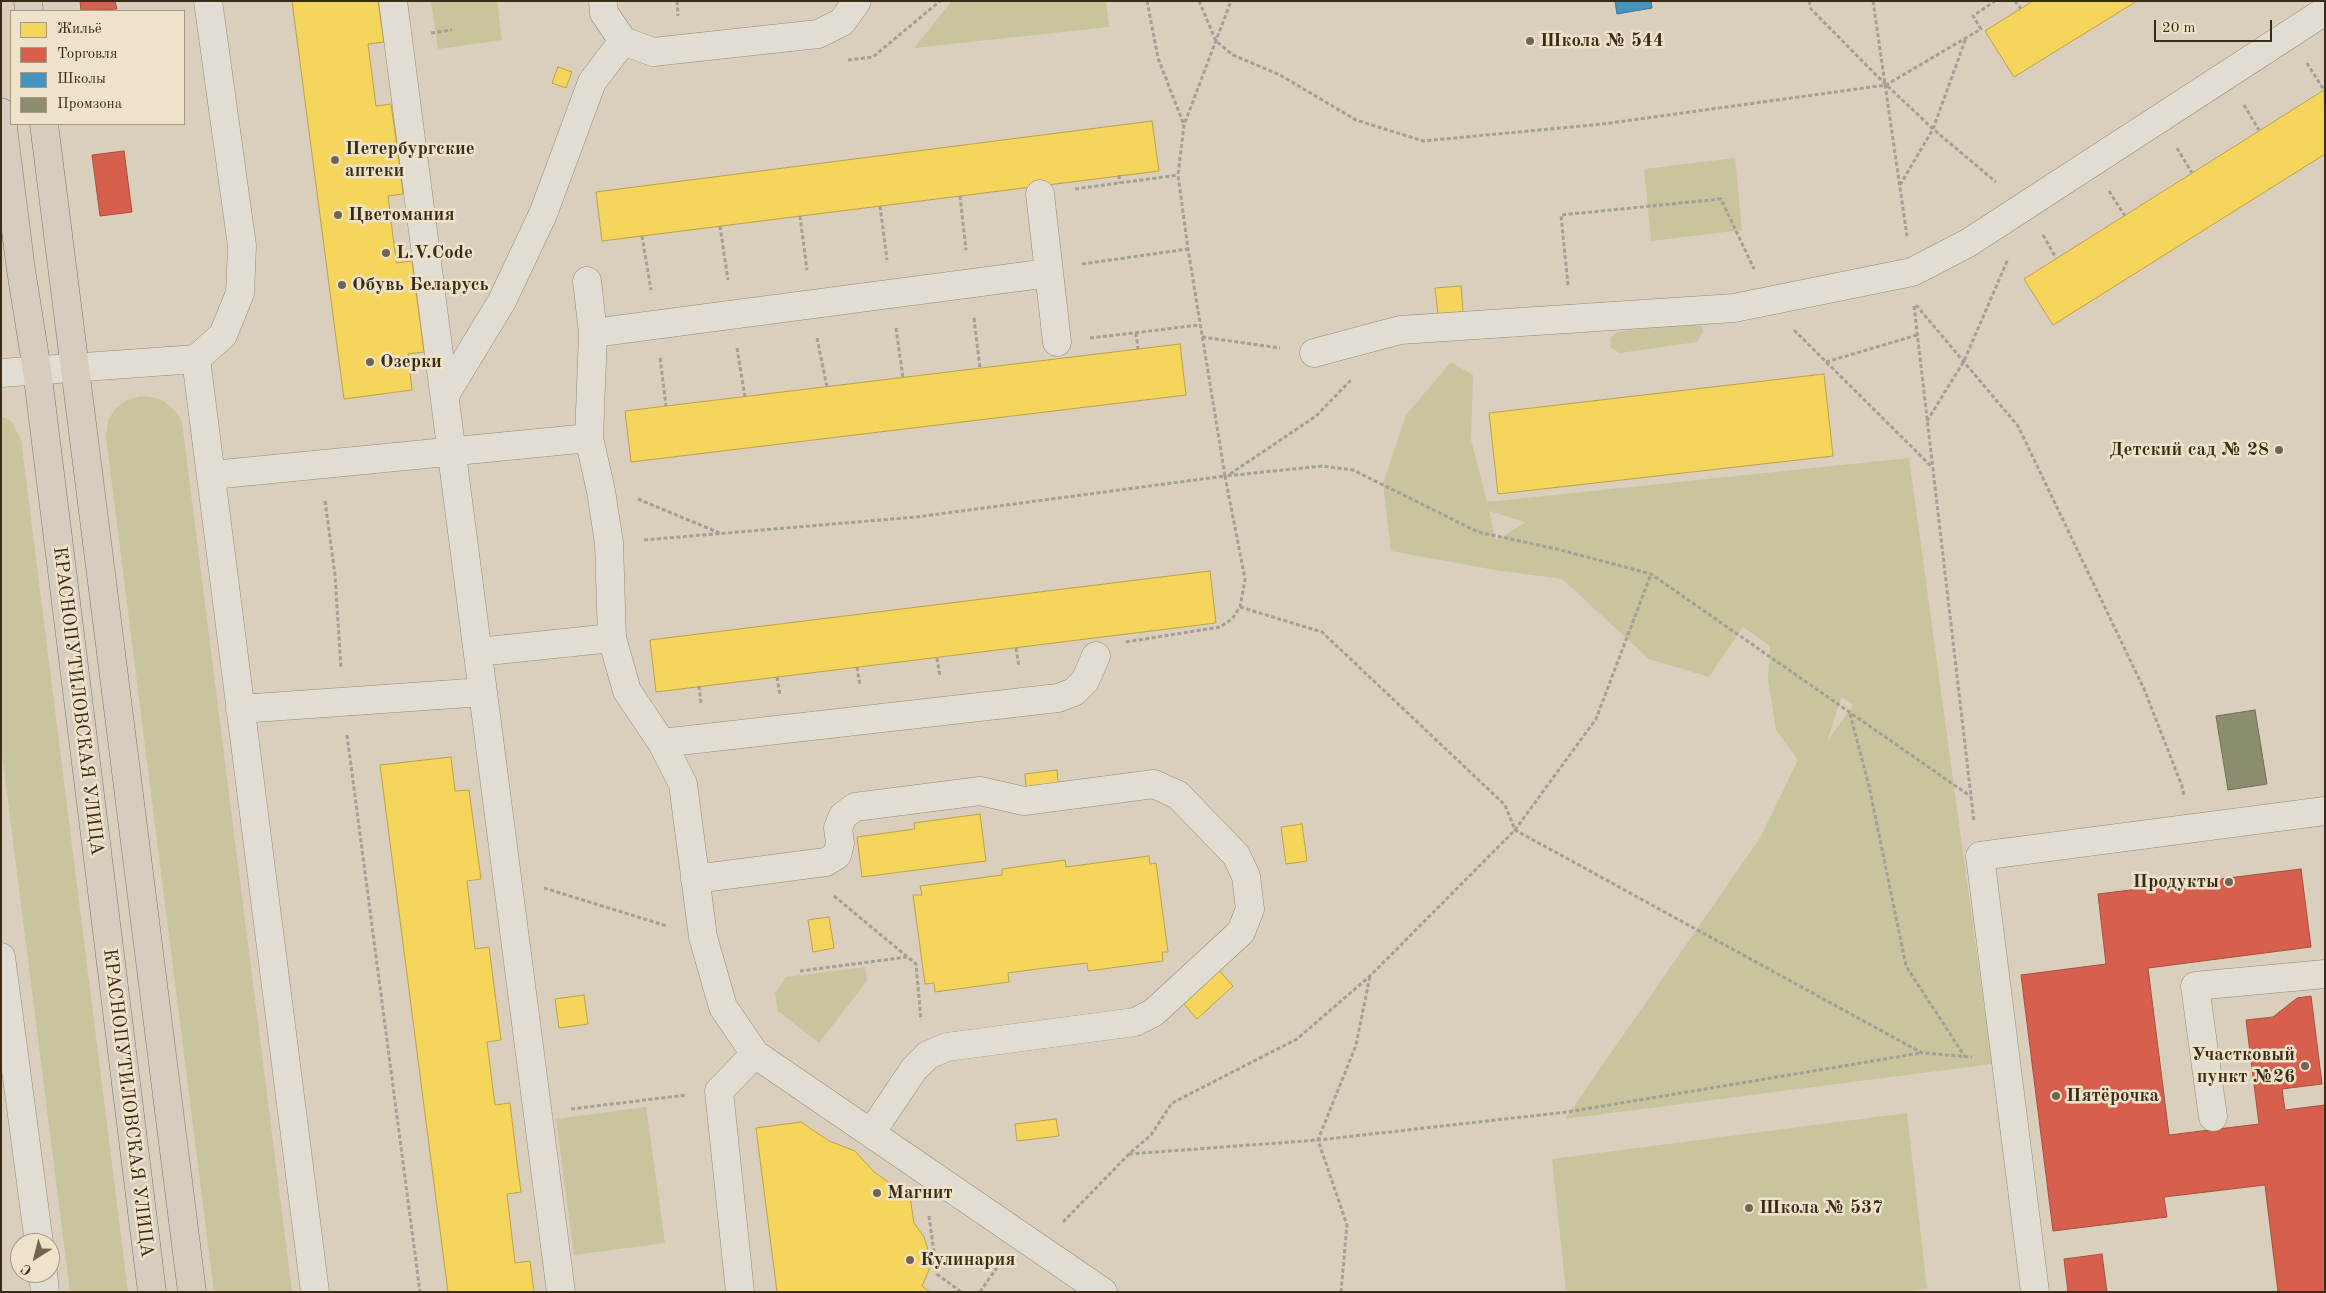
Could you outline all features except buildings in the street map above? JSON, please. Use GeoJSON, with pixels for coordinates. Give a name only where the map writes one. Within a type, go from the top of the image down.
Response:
{"type":"FeatureCollection","features":[{"type":"Feature","properties":{"kind":"main road","name":"КРАСНОПУТИЛОВСКАЯ УЛИЦА"},"geometry":{"type":"LineString","coordinates":[[1,112],[21,270],[37,370],[152,1292]]}},
{"type":"Feature","properties":{"kind":"main road","name":"КРАСНОПУТИЛОВСКАЯ УЛИЦА"},"geometry":{"type":"LineString","coordinates":[[44,125],[192,1292]]}},
{"type":"Feature","properties":{"kind":"street"},"geometry":{"type":"LineString","coordinates":[[1,373],[196,359],[223,335],[240,293],[242,246],[208,1]]}},
{"type":"Feature","properties":{"kind":"street"},"geometry":{"type":"LineString","coordinates":[[394,1],[561,1292]]}},
{"type":"Feature","properties":{"kind":"street"},"geometry":{"type":"LineString","coordinates":[[603,1],[604,12],[623,41],[653,52],[818,34],[842,22],[857,1]]}},
{"type":"Feature","properties":{"kind":"street"},"geometry":{"type":"LineString","coordinates":[[1314,353],[1400,330],[1734,308],[1762,290],[1912,272],[1968,243],[2325,11]]}},
{"type":"Feature","properties":{"kind":"street"},"geometry":{"type":"LineString","coordinates":[[445,395],[502,300],[535,231],[592,82],[623,41]]}},
{"type":"Feature","properties":{"kind":"street"},"geometry":{"type":"LineString","coordinates":[[1040,194],[1057,342]]}},
{"type":"Feature","properties":{"kind":"street"},"geometry":{"type":"LineString","coordinates":[[593,333],[1049,273]]}},
{"type":"Feature","properties":{"kind":"street"},"geometry":{"type":"LineString","coordinates":[[587,282],[593,333],[589,438],[601,491],[609,543],[612,638],[627,691],[662,743],[683,784],[703,938],[723,1007],[755,1054],[1103,1292]]}},
{"type":"Feature","properties":{"kind":"street"},"geometry":{"type":"LineString","coordinates":[[196,359],[315,1292]]}},
{"type":"Feature","properties":{"kind":"street"},"geometry":{"type":"LineString","coordinates":[[212,475],[589,438]]}},
{"type":"Feature","properties":{"kind":"street"},"geometry":{"type":"LineString","coordinates":[[478,652],[612,638]]}},
{"type":"Feature","properties":{"kind":"street"},"geometry":{"type":"LineString","coordinates":[[662,743],[1058,698],[1074,692],[1085,681],[1096,656]]}},
{"type":"Feature","properties":{"kind":"street"},"geometry":{"type":"LineString","coordinates":[[240,709],[483,692]]}},
{"type":"Feature","properties":{"kind":"street"},"geometry":{"type":"LineString","coordinates":[[696,879],[826,862],[837,855],[840,843],[838,828],[843,816],[855,807],[980,791],[1024,801],[1154,784],[1178,795],[1236,855],[1246,876],[1250,909],[1241,932],[1153,1014],[1134,1022],[948,1047],[928,1055],[914,1069],[871,1133]]}},
{"type":"Feature","properties":{"kind":"street"},"geometry":{"type":"LineString","coordinates":[[2035,1292],[1980,856],[2325,812]]}},
{"type":"Feature","properties":{"kind":"street"},"geometry":{"type":"LineString","coordinates":[[1,957],[38,1233]]}},
{"type":"Feature","properties":{"kind":"street"},"geometry":{"type":"LineString","coordinates":[[2213,1116],[2195,986],[2325,974]]}},
{"type":"Feature","properties":{"kind":"street"},"geometry":{"type":"LineString","coordinates":[[740,1292],[718,1090],[755,1054]]}},
{"type":"Feature","properties":{"kind":"path"},"geometry":{"type":"LineString","coordinates":[[1147,1],[1158,58],[1184,125]]}},
{"type":"Feature","properties":{"kind":"path"},"geometry":{"type":"LineString","coordinates":[[1199,1],[1216,41],[1233,55],[1280,75],[1356,120],[1423,140],[1603,124],[1886,85],[1981,29],[1972,16],[1995,1]]}},
{"type":"Feature","properties":{"kind":"path"},"geometry":{"type":"LineString","coordinates":[[1096,656],[1126,642],[1227,624],[1240,607],[1245,579],[1200,326],[1178,175],[1184,125],[1231,1]]}},
{"type":"Feature","properties":{"kind":"path"},"geometry":{"type":"LineString","coordinates":[[1809,1],[1811,10],[1886,85],[1933,129],[2025,206],[2007,262],[1964,361],[1927,421]]}},
{"type":"Feature","properties":{"kind":"path"},"geometry":{"type":"LineString","coordinates":[[1873,1],[1912,272]]}},
{"type":"Feature","properties":{"kind":"path"},"geometry":{"type":"LineString","coordinates":[[2015,1],[2021,9]]}},
{"type":"Feature","properties":{"kind":"path"},"geometry":{"type":"LineString","coordinates":[[1900,186],[1933,129],[1966,38]]}},
{"type":"Feature","properties":{"kind":"path"},"geometry":{"type":"LineString","coordinates":[[1119,175],[1120,184]]}},
{"type":"Feature","properties":{"kind":"path"},"geometry":{"type":"LineString","coordinates":[[1040,194],[1178,175]]}},
{"type":"Feature","properties":{"kind":"path"},"geometry":{"type":"LineString","coordinates":[[1567,273],[1561,214],[1721,199],[1762,290],[1826,362],[1932,467]]}},
{"type":"Feature","properties":{"kind":"path"},"geometry":{"type":"LineString","coordinates":[[1049,273],[1069,266],[1188,250]]}},
{"type":"Feature","properties":{"kind":"path"},"geometry":{"type":"LineString","coordinates":[[1980,856],[1970,796],[1914,302],[2018,426],[2144,689],[2182,786],[2188,829]]}},
{"type":"Feature","properties":{"kind":"path"},"geometry":{"type":"LineString","coordinates":[[1057,342],[1200,326]]}},
{"type":"Feature","properties":{"kind":"path"},"geometry":{"type":"LineString","coordinates":[[1136,333],[1138,349]]}},
{"type":"Feature","properties":{"kind":"path"},"geometry":{"type":"LineString","coordinates":[[1826,362],[1917,335]]}},
{"type":"Feature","properties":{"kind":"path"},"geometry":{"type":"LineString","coordinates":[[1202,337],[1314,353]]}},
{"type":"Feature","properties":{"kind":"path"},"geometry":{"type":"LineString","coordinates":[[1227,475],[1316,416],[1358,373]]}},
{"type":"Feature","properties":{"kind":"path"},"geometry":{"type":"LineString","coordinates":[[609,543],[916,517],[1227,475],[1322,466],[1353,470],[1478,532],[1565,551],[1651,574],[1970,796]]}},
{"type":"Feature","properties":{"kind":"path"},"geometry":{"type":"LineString","coordinates":[[601,491],[617,490],[723,534]]}},
{"type":"Feature","properties":{"kind":"path"},"geometry":{"type":"LineString","coordinates":[[325,501],[335,575],[343,702],[420,1292]]}},
{"type":"Feature","properties":{"kind":"path"},"geometry":{"type":"LineString","coordinates":[[1039,1247],[1129,1154],[1151,1135],[1172,1103],[1297,1039],[1370,976],[1515,830],[1596,719],[1651,574]]}},
{"type":"Feature","properties":{"kind":"path"},"geometry":{"type":"LineString","coordinates":[[1240,607],[1322,632],[1505,805],[1515,830],[1922,1053]]}},
{"type":"Feature","properties":{"kind":"path"},"geometry":{"type":"LineString","coordinates":[[1173,628],[1174,634]]}},
{"type":"Feature","properties":{"kind":"path"},"geometry":{"type":"LineString","coordinates":[[1849,713],[1869,786],[1906,966],[1965,1057]]}},
{"type":"Feature","properties":{"kind":"path"},"geometry":{"type":"LineString","coordinates":[[508,876],[670,927]]}},
{"type":"Feature","properties":{"kind":"path"},"geometry":{"type":"LineString","coordinates":[[831,893],[916,964],[923,1043],[928,1055]]}},
{"type":"Feature","properties":{"kind":"path"},"geometry":{"type":"LineString","coordinates":[[800,971],[907,957]]}},
{"type":"Feature","properties":{"kind":"path"},"geometry":{"type":"LineString","coordinates":[[1341,1292],[1347,1226],[1318,1140],[1356,1045],[1370,976]]}},
{"type":"Feature","properties":{"kind":"path"},"geometry":{"type":"LineString","coordinates":[[1129,1154],[1318,1140],[1567,1112],[1922,1053],[1965,1057],[2005,1054]]}},
{"type":"Feature","properties":{"kind":"path"},"geometry":{"type":"LineString","coordinates":[[563,1110],[688,1094]]}},
{"type":"Feature","properties":{"kind":"path"},"geometry":{"type":"LineString","coordinates":[[922,1168],[937,1274],[961,1292]]}},
{"type":"Feature","properties":{"kind":"path"},"geometry":{"type":"LineString","coordinates":[[980,1292],[994,1272]]}},
{"type":"Feature","properties":{"kind":"shaded area"},"geometry":{"type":"Polygon","coordinates":[[[431,1],[497,1],[502,40],[438,49],[431,1]]]}},
{"type":"Feature","properties":{"kind":"shaded area"},"geometry":{"type":"Polygon","coordinates":[[[952,1],[1106,1],[1109,27],[914,48],[952,1]]]}},
{"type":"Feature","properties":{"kind":"shaded area"},"geometry":{"type":"Polygon","coordinates":[[[1735,158],[1742,230],[1651,241],[1644,169],[1735,158]]]}},
{"type":"Feature","properties":{"kind":"shaded area"},"geometry":{"type":"Polygon","coordinates":[[[1692,322],[1702,327],[1703,331],[1697,342],[1620,353],[1611,348],[1610,338],[1617,332],[1692,322]]]}},
{"type":"Feature","properties":{"kind":"shaded area"},"geometry":{"type":"Polygon","coordinates":[[[1451,362],[1473,375],[1471,440],[1487,502],[1909,458],[1992,1064],[1565,1119],[1760,838],[1798,760],[1776,730],[1768,679],[1770,646],[1743,627],[1709,677],[1649,659],[1562,579],[1495,570],[1391,551],[1383,484],[1406,415],[1451,362]],[[1489,511],[1496,540],[1525,523],[1525,522],[1489,511]],[[1842,697],[1838,706],[1828,740],[1853,705],[1842,697]]]}},
{"type":"Feature","properties":{"kind":"shaded area"},"geometry":{"type":"Polygon","coordinates":[[[141,396],[157,398],[165,402],[176,412],[182,422],[292,1292],[214,1292],[106,437],[108,420],[116,408],[127,400],[141,396]]]}},
{"type":"Feature","properties":{"kind":"shaded area"},"geometry":{"type":"Polygon","coordinates":[[[1,416],[11,421],[21,439],[128,1292],[70,1292],[1,746],[1,416]]]}},
{"type":"Feature","properties":{"kind":"shaded area"},"geometry":{"type":"Polygon","coordinates":[[[865,967],[867,981],[819,1043],[778,1011],[775,993],[786,977],[865,967]]]}},
{"type":"Feature","properties":{"kind":"shaded area"},"geometry":{"type":"Polygon","coordinates":[[[646,1107],[665,1243],[574,1255],[556,1119],[646,1107]]]}},
{"type":"Feature","properties":{"kind":"shaded area","name":"Школа № 537"},"geometry":{"type":"Polygon","coordinates":[[[1907,1113],[1927,1289],[1900,1292],[1566,1292],[1552,1159],[1907,1113]]]}},
{"type":"Feature","properties":{"kind":"place","name":"Школа № 544"},"geometry":{"type":"Point","coordinates":[1530,41]}},
{"type":"Feature","properties":{"kind":"place","name":"Петербургские аптеки"},"geometry":{"type":"Point","coordinates":[335,160]}},
{"type":"Feature","properties":{"kind":"place","name":"Цветомания"},"geometry":{"type":"Point","coordinates":[338,215]}},
{"type":"Feature","properties":{"kind":"place","name":"L.V.Code"},"geometry":{"type":"Point","coordinates":[386,253]}},
{"type":"Feature","properties":{"kind":"place","name":"Обувь Беларусь"},"geometry":{"type":"Point","coordinates":[342,285]}},
{"type":"Feature","properties":{"kind":"place","name":"Озерки"},"geometry":{"type":"Point","coordinates":[370,362]}},
{"type":"Feature","properties":{"kind":"place","name":"Детский сад № 28"},"geometry":{"type":"Point","coordinates":[2279,450]}},
{"type":"Feature","properties":{"kind":"place","name":"Продукты"},"geometry":{"type":"Point","coordinates":[2229,882]}},
{"type":"Feature","properties":{"kind":"place","name":"Участковый пункт №26"},"geometry":{"type":"Point","coordinates":[2305,1066]}},
{"type":"Feature","properties":{"kind":"place","name":"Пятёрочка"},"geometry":{"type":"Point","coordinates":[2056,1096]}},
{"type":"Feature","properties":{"kind":"place","name":"Магнит"},"geometry":{"type":"Point","coordinates":[877,1193]}},
{"type":"Feature","properties":{"kind":"place","name":"Школа № 537"},"geometry":{"type":"Point","coordinates":[1749,1208]}},
{"type":"Feature","properties":{"kind":"place","name":"Кулинария"},"geometry":{"type":"Point","coordinates":[910,1260]}}]}
